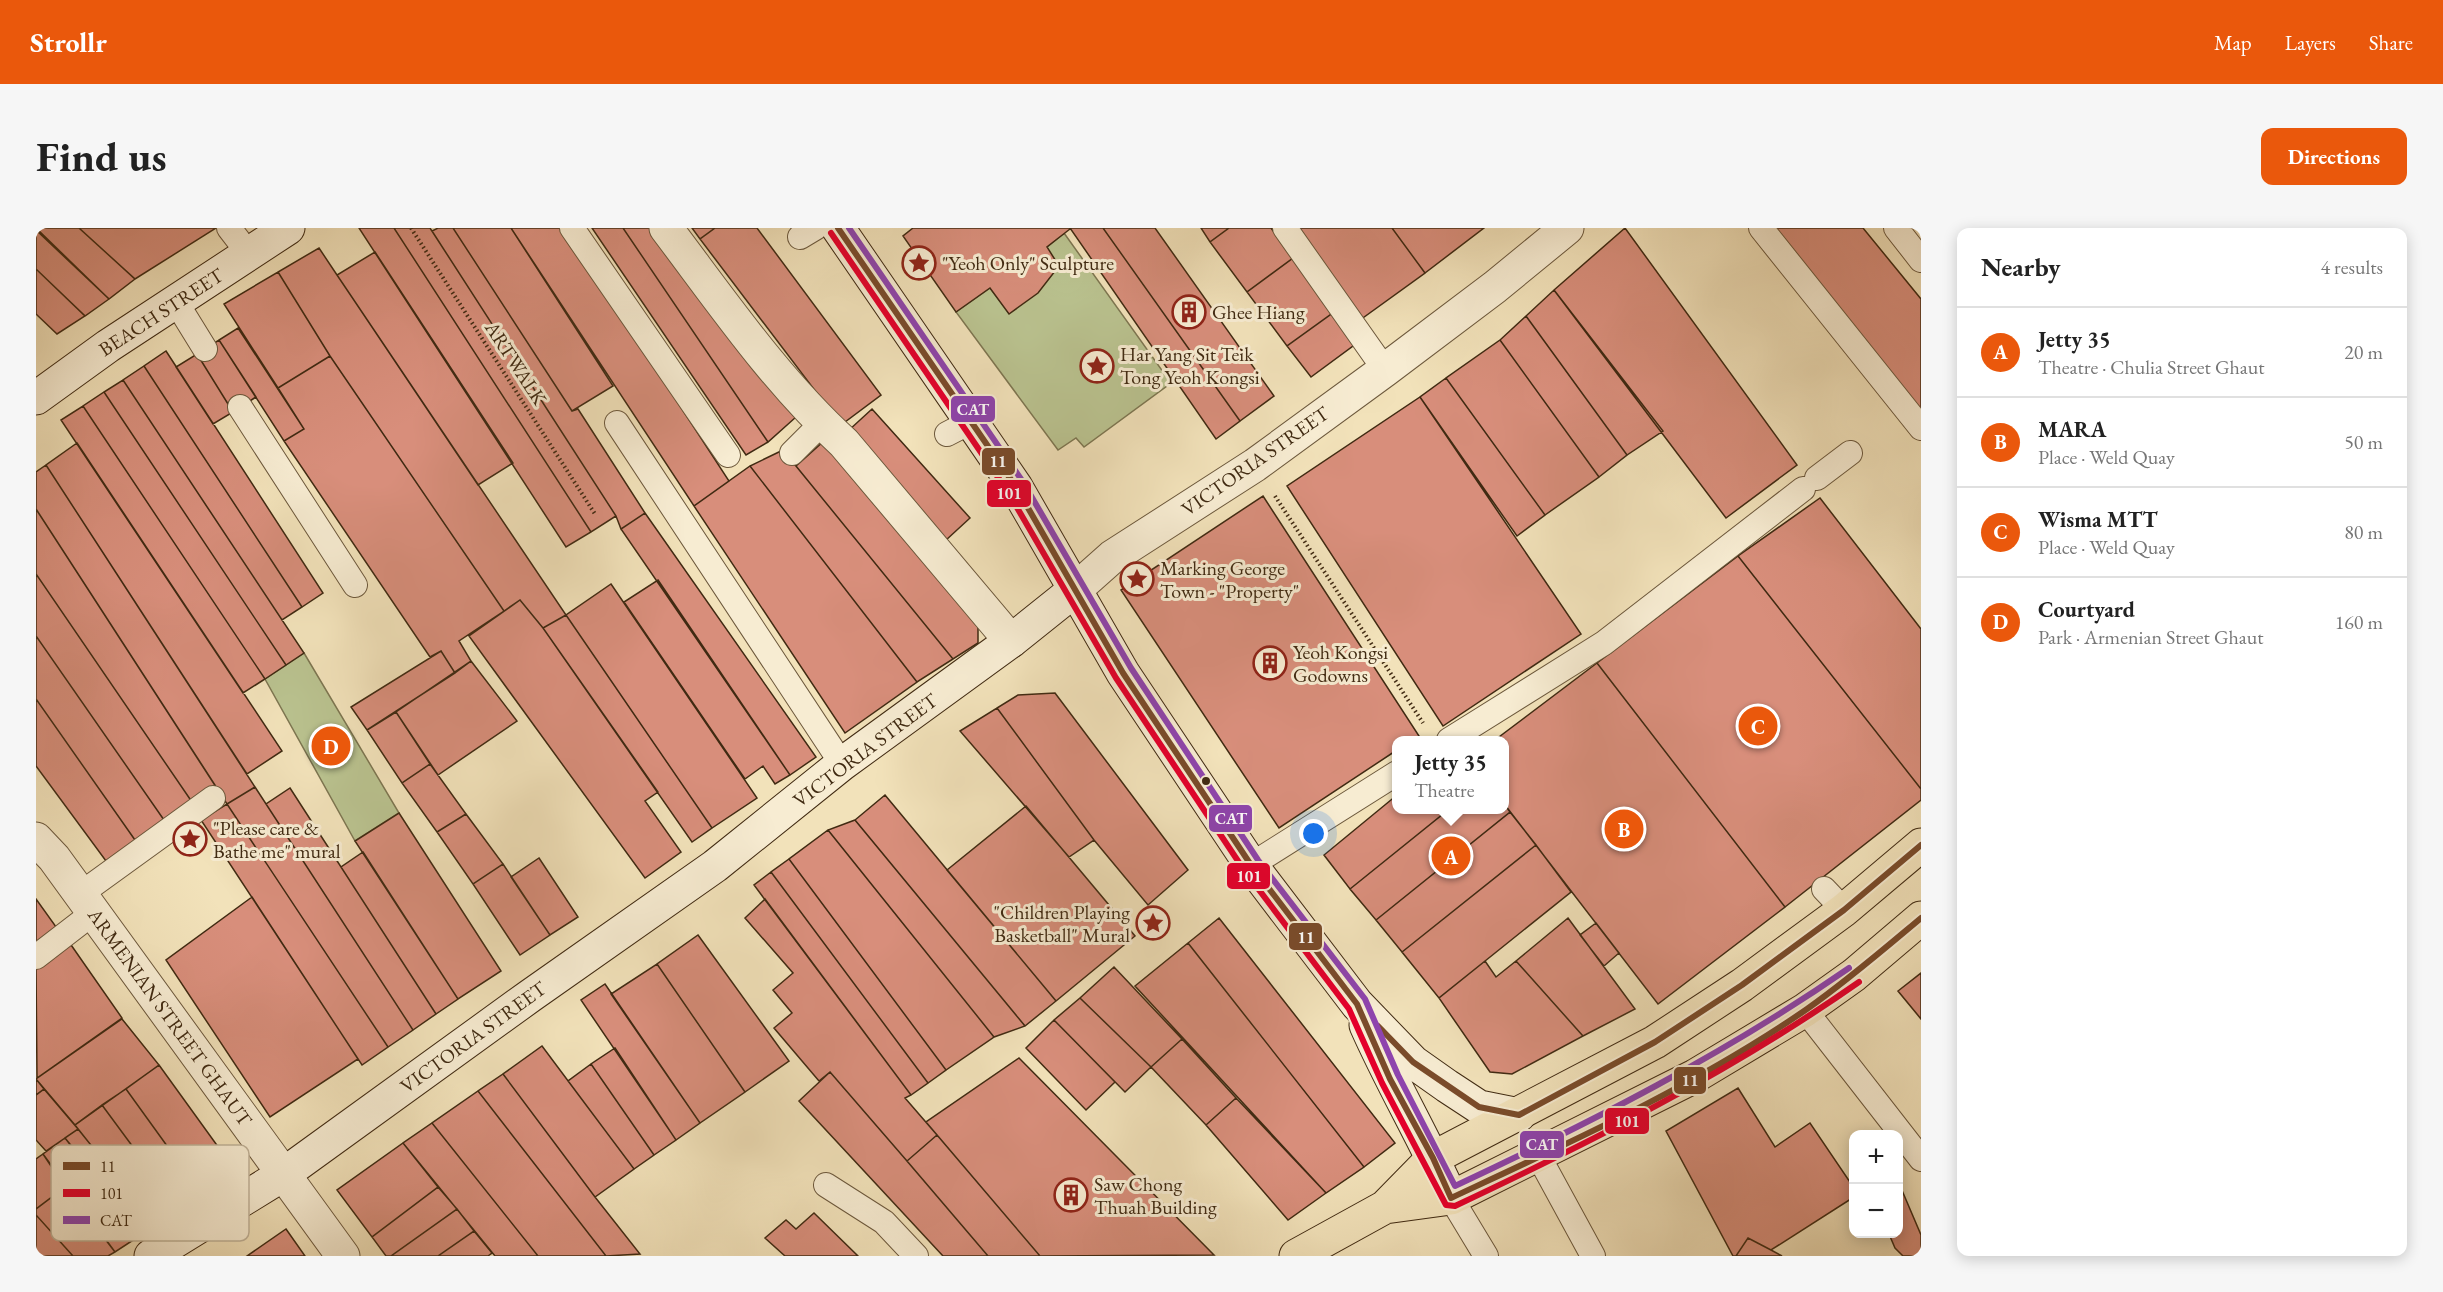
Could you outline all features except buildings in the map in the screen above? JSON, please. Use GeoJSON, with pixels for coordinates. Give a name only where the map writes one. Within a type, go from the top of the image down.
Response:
{"type":"FeatureCollection","features":[{"type":"Feature","properties":{"kind":"main road"},"geometry":{"type":"LineString","coordinates":[[1296,1256],[1385,1208],[1433,1158],[1519,1115],[1654,1042],[1742,986],[1834,899],[1921,845]]}},
{"type":"Feature","properties":{"kind":"main road"},"geometry":{"type":"LineString","coordinates":[[1385,1208],[1452,1198],[1539,1157],[1695,1076],[1805,1010],[1854,975],[1921,918]]}},
{"type":"Feature","properties":{"kind":"street","name":"BEACH STREET"},"geometry":{"type":"LineString","coordinates":[[36,398],[288,228]]}},
{"type":"Feature","properties":{"kind":"street"},"geometry":{"type":"LineString","coordinates":[[666,228],[750,338],[822,423],[844,443],[1011,641]]}},
{"type":"Feature","properties":{"kind":"street"},"geometry":{"type":"LineString","coordinates":[[838,228],[960,427],[1016,487],[1122,673],[1251,865],[1357,1004],[1413,1062],[1455,1091],[1479,1107],[1519,1115]]}},
{"type":"Feature","properties":{"kind":"street","name":"VICTORIA STREET"},"geometry":{"type":"LineString","coordinates":[[249,1196],[284,1174],[715,866],[842,764],[1011,641],[1112,557],[1255,465],[1495,288],[1567,228]]}},
{"type":"Feature","properties":{"kind":"street","name":"ARMENIAN STREET GHAUT"},"geometry":{"type":"LineString","coordinates":[[36,839],[343,1256]]}},
{"type":"Feature","properties":{"kind":"street"},"geometry":{"type":"LineString","coordinates":[[1357,1004],[1390,1079],[1452,1198]]}},
{"type":"Feature","properties":{"kind":"street","name":"VICTORIA STREET"},"geometry":{"type":"LineString","coordinates":[[151,1256],[175,1241]]}},
{"type":"Feature","properties":{"kind":"lane"},"geometry":{"type":"LineString","coordinates":[[229,228],[249,254]]}},
{"type":"Feature","properties":{"kind":"lane"},"geometry":{"type":"LineString","coordinates":[[572,228],[728,455]]}},
{"type":"Feature","properties":{"kind":"lane"},"geometry":{"type":"LineString","coordinates":[[1285,228],[1385,370]]}},
{"type":"Feature","properties":{"kind":"lane"},"geometry":{"type":"LineString","coordinates":[[1761,228],[1921,428]]}},
{"type":"Feature","properties":{"kind":"lane"},"geometry":{"type":"LineString","coordinates":[[1896,228],[1921,260]]}},
{"type":"Feature","properties":{"kind":"lane"},"geometry":{"type":"LineString","coordinates":[[176,302],[205,349]]}},
{"type":"Feature","properties":{"kind":"lane"},"geometry":{"type":"LineString","coordinates":[[240,407],[355,585]]}},
{"type":"Feature","properties":{"kind":"lane"},"geometry":{"type":"LineString","coordinates":[[617,423],[842,764]]}},
{"type":"Feature","properties":{"kind":"lane"},"geometry":{"type":"LineString","coordinates":[[792,453],[822,423]]}},
{"type":"Feature","properties":{"kind":"lane"},"geometry":{"type":"LineString","coordinates":[[1457,736],[1604,643],[1850,453]]}},
{"type":"Feature","properties":{"kind":"lane"},"geometry":{"type":"LineString","coordinates":[[1251,865],[1392,776]]}},
{"type":"Feature","properties":{"kind":"lane"},"geometry":{"type":"LineString","coordinates":[[36,957],[86,904],[213,798]]}},
{"type":"Feature","properties":{"kind":"lane"},"geometry":{"type":"LineString","coordinates":[[1805,1010],[1921,1159]]}},
{"type":"Feature","properties":{"kind":"lane"},"geometry":{"type":"LineString","coordinates":[[1539,1157],[1593,1256]]}},
{"type":"Feature","properties":{"kind":"lane"},"geometry":{"type":"LineString","coordinates":[[826,1185],[884,1222],[916,1256]]}},
{"type":"Feature","properties":{"kind":"lane"},"geometry":{"type":"LineString","coordinates":[[1452,1198],[1486,1256]]}},
{"type":"Feature","properties":{"kind":"path","name":"ARTWALK"},"geometry":{"type":"LineString","coordinates":[[411,228],[595,514]]}},
{"type":"Feature","properties":{"kind":"path"},"geometry":{"type":"LineString","coordinates":[[1255,465],[1427,729]]}},
{"type":"Feature","properties":{"kind":"green space"},"geometry":{"type":"Polygon","coordinates":[[[1064,233],[1171,383],[1084,447],[1076,438],[1058,450],[956,312],[990,288],[1009,313],[1047,247],[1064,233]]]}},
{"type":"Feature","properties":{"kind":"green space"},"geometry":{"type":"Polygon","coordinates":[[[304,653],[399,813],[355,841],[265,679],[304,653]]]}},
{"type":"Feature","properties":{"kind":"transit line","name":"11"},"geometry":{"type":"LineString","coordinates":[[838,228],[1016,487],[1123,673],[1251,865],[1357,1004],[1390,1079],[1433,1158],[1451,1198],[1634,1111],[1722,1063],[1807,1009],[1921,918]]}},
{"type":"Feature","properties":{"kind":"transit line","name":"CAT"},"geometry":{"type":"LineString","coordinates":[[849,228],[1023,482],[1131,668],[1258,860],[1365,999],[1398,1075],[1455,1186],[1607,1112],[1706,1058],[1849,968]]}},
{"type":"Feature","properties":{"kind":"transit line","name":"101"},"geometry":{"type":"LineString","coordinates":[[831,233],[1008,492],[1116,678],[1244,870],[1349,1009],[1382,1083],[1446,1205],[1455,1206],[1662,1103],[1762,1045],[1859,982]]}},
{"type":"Feature","properties":{"kind":"transit line","name":"11"},"geometry":{"type":"LineString","coordinates":[[1378,1026],[1413,1062],[1479,1107],[1519,1115],[1655,1042],[1742,985],[1844,910],[1921,845]]}},
{"type":"Feature","properties":{"kind":"place","name":"\"Yeoh Only\" Sculpture"},"geometry":{"type":"Point","coordinates":[919,263]}},
{"type":"Feature","properties":{"kind":"place","name":"Ghee Hiang"},"geometry":{"type":"Point","coordinates":[1189,312]}},
{"type":"Feature","properties":{"kind":"place","name":"Har Yang Sit Teik Tong Yeoh Kongsi"},"geometry":{"type":"Point","coordinates":[1097,366]}},
{"type":"Feature","properties":{"kind":"place","name":"Marking George Town - \"Property\""},"geometry":{"type":"Point","coordinates":[1137,579]}},
{"type":"Feature","properties":{"kind":"place","name":"Yeoh Kongsi Godowns"},"geometry":{"type":"Point","coordinates":[1270,663]}},
{"type":"Feature","properties":{"kind":"place","name":"Wisma MTT"},"geometry":{"type":"Point","coordinates":[1758,726]}},
{"type":"Feature","properties":{"kind":"place","name":"Courtyard"},"geometry":{"type":"Point","coordinates":[331,746]}},
{"type":"Feature","properties":{"kind":"place","name":"MARA"},"geometry":{"type":"Point","coordinates":[1624,829]}},
{"type":"Feature","properties":{"kind":"place","name":"\"Please care & Bathe me\" mural"},"geometry":{"type":"Point","coordinates":[190,839]}},
{"type":"Feature","properties":{"kind":"place","name":"Jetty 35"},"geometry":{"type":"Point","coordinates":[1451,856]}},
{"type":"Feature","properties":{"kind":"place","name":"\"Children Playing Basketball\" Mural"},"geometry":{"type":"Point","coordinates":[1153,923]}},
{"type":"Feature","properties":{"kind":"place","name":"Saw Chong Thuah Building"},"geometry":{"type":"Point","coordinates":[1071,1195]}}]}
